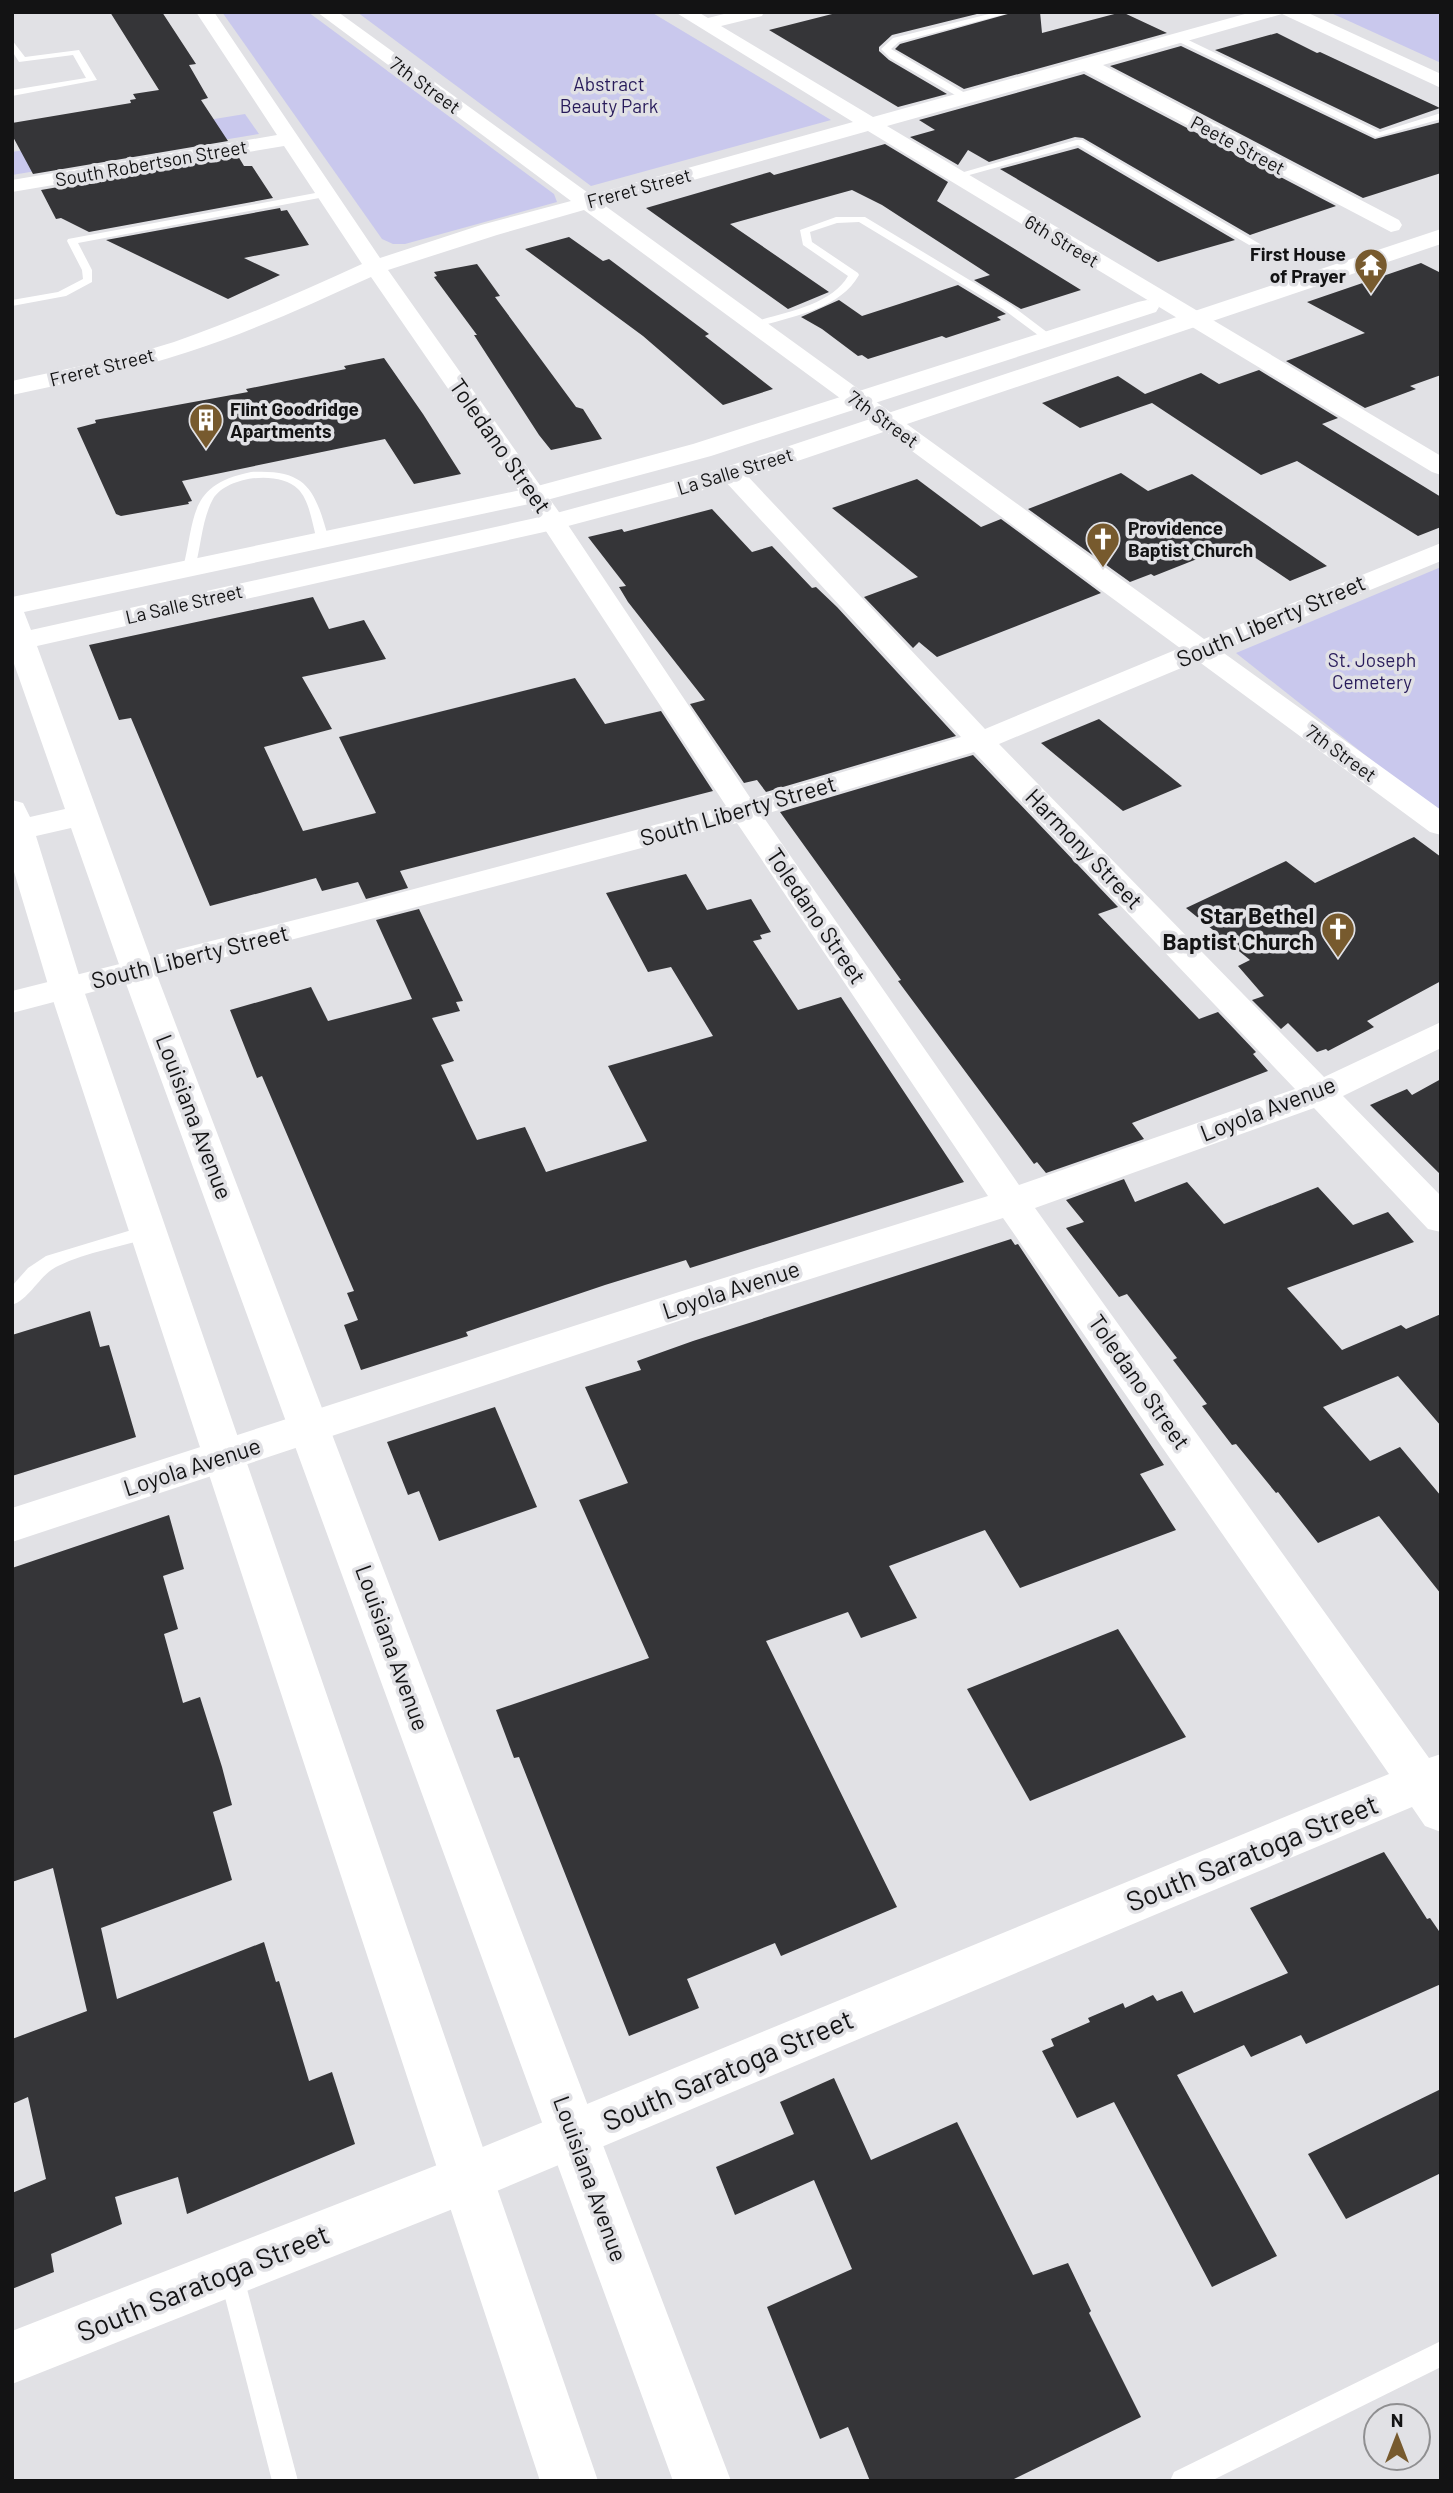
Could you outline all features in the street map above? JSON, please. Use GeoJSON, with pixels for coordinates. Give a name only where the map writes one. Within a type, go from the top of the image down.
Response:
{"type":"FeatureCollection","features":[{"type":"Feature","properties":{"kind":"street","name":"Toledano Street"},"geometry":{"type":"LineString","coordinates":[[205,12],[375,267],[543,508],[744,811],[1011,1202],[1434,1789]]}},
{"type":"Feature","properties":{"kind":"street","name":"7th Street"},"geometry":{"type":"LineString","coordinates":[[326,12],[1441,825]]}},
{"type":"Feature","properties":{"kind":"street","name":"6th Street"},"geometry":{"type":"LineString","coordinates":[[684,12],[1441,467]]}},
{"type":"Feature","properties":{"kind":"street"},"geometry":{"type":"LineString","coordinates":[[705,24],[755,12]]}},
{"type":"Feature","properties":{"kind":"street","name":"Freret Street"},"geometry":{"type":"LineString","coordinates":[[12,388],[114,366],[181,347],[425,249],[1274,12]]}},
{"type":"Feature","properties":{"kind":"street"},"geometry":{"type":"LineString","coordinates":[[1290,12],[1441,82]]}},
{"type":"Feature","properties":{"kind":"street","name":"Peete Street"},"geometry":{"type":"LineString","coordinates":[[1086,64],[1391,225]]}},
{"type":"Feature","properties":{"kind":"street","name":"South Robertson Street"},"geometry":{"type":"LineString","coordinates":[[12,186],[290,139]]}},
{"type":"Feature","properties":{"kind":"street"},"geometry":{"type":"LineString","coordinates":[[1355,237],[1416,217]]}},
{"type":"Feature","properties":{"kind":"street","name":"La Salle Street"},"geometry":{"type":"LineString","coordinates":[[12,606],[323,540],[543,508],[732,474],[1441,236]]}},
{"type":"Feature","properties":{"kind":"street"},"geometry":{"type":"LineString","coordinates":[[1248,273],[1296,257]]}},
{"type":"Feature","properties":{"kind":"street","name":"La Salle Street"},"geometry":{"type":"LineString","coordinates":[[15,633],[543,508],[702,450],[1199,290]]}},
{"type":"Feature","properties":{"kind":"street","name":"Harmony Street"},"geometry":{"type":"LineString","coordinates":[[732,474],[980,741],[1441,1219]]}},
{"type":"Feature","properties":{"kind":"street","name":"South Liberty Street"},"geometry":{"type":"LineString","coordinates":[[12,1002],[744,811],[980,741],[1441,551]]}},
{"type":"Feature","properties":{"kind":"street","name":"Louisiana Avenue"},"geometry":{"type":"LineString","coordinates":[[15,633],[138,970],[702,2481]]}},
{"type":"Feature","properties":{"kind":"street"},"geometry":{"type":"LineString","coordinates":[[83,815],[15,820],[66,988],[569,2481]]}},
{"type":"Feature","properties":{"kind":"street","name":"Loyola Avenue"},"geometry":{"type":"LineString","coordinates":[[12,1525],[681,1305],[1011,1202],[1320,1093],[1441,1034]]}},
{"type":"Feature","properties":{"kind":"street","name":"South Saratoga Street"},"geometry":{"type":"LineString","coordinates":[[12,2358],[468,2178],[1434,1789]]}},
{"type":"Feature","properties":{"kind":"lane"},"geometry":{"type":"LineString","coordinates":[[967,98],[893,57],[886,49],[897,40],[1009,12]]}},
{"type":"Feature","properties":{"kind":"lane"},"geometry":{"type":"LineString","coordinates":[[1180,39],[1379,135],[1441,116]]}},
{"type":"Feature","properties":{"kind":"lane"},"geometry":{"type":"LineString","coordinates":[[12,43],[17,61],[76,52],[92,80],[12,93]]}},
{"type":"Feature","properties":{"kind":"lane"},"geometry":{"type":"LineString","coordinates":[[955,176],[1079,142],[1296,257]]}},
{"type":"Feature","properties":{"kind":"lane"},"geometry":{"type":"LineString","coordinates":[[12,303],[80,289],[88,280],[87,270],[72,241],[326,194]]}},
{"type":"Feature","properties":{"kind":"lane"},"geometry":{"type":"LineString","coordinates":[[754,325],[833,297],[851,284],[854,275],[807,243],[805,230],[836,220],[861,219],[1007,307],[1050,338]]}},
{"type":"Feature","properties":{"kind":"lane"},"geometry":{"type":"LineString","coordinates":[[189,568],[207,498],[221,484],[243,477],[271,475],[298,482],[307,492],[323,540]]}},
{"type":"Feature","properties":{"kind":"lane"},"geometry":{"type":"LineString","coordinates":[[12,1298],[34,1273],[52,1261],[148,1231]]}},
{"type":"Feature","properties":{"kind":"lane"},"geometry":{"type":"LineString","coordinates":[[230,2272],[285,2481]]}},
{"type":"Feature","properties":{"kind":"lane"},"geometry":{"type":"LineString","coordinates":[[1183,2481],[1441,2354]]}},
{"type":"Feature","properties":{"kind":"green space"},"geometry":{"type":"Polygon","coordinates":[[[222,12],[308,12],[554,194],[557,202],[405,244],[393,244],[382,239],[222,12]]]}},
{"type":"Feature","properties":{"kind":"green space","name":"Abstract Beauty Park"},"geometry":{"type":"Polygon","coordinates":[[[357,12],[651,12],[831,120],[591,186],[357,12]]]}},
{"type":"Feature","properties":{"kind":"green space"},"geometry":{"type":"Polygon","coordinates":[[[1329,12],[1441,12],[1441,63],[1329,12]]]}},
{"type":"Feature","properties":{"kind":"green space"},"geometry":{"type":"Polygon","coordinates":[[[245,114],[259,134],[12,175],[12,152],[245,114]]]}},
{"type":"Feature","properties":{"kind":"green space","name":"St. Joseph Cemetery"},"geometry":{"type":"Polygon","coordinates":[[[1441,567],[1441,815],[1236,653],[1441,567]]]}},
{"type":"Feature","properties":{"kind":"building"},"geometry":{"type":"Polygon","coordinates":[[[110,12],[162,12],[196,64],[189,65],[208,98],[201,100],[228,141],[33,174],[12,135],[12,123],[131,103],[130,100],[136,99],[133,94],[159,90],[110,12]]]}},
{"type":"Feature","properties":{"kind":"building"},"geometry":{"type":"Polygon","coordinates":[[[840,12],[985,12],[892,35],[879,47],[879,51],[889,60],[947,94],[898,107],[769,30],[840,12]]]}},
{"type":"Feature","properties":{"kind":"building"},"geometry":{"type":"Polygon","coordinates":[[[1015,12],[1040,12],[1042,33],[1122,12],[1167,33],[964,89],[895,49],[900,44],[1015,12]]]}},
{"type":"Feature","properties":{"kind":"building"},"geometry":{"type":"Polygon","coordinates":[[[1277,33],[1440,108],[1380,129],[1215,50],[1277,33]]]}},
{"type":"Feature","properties":{"kind":"building"},"geometry":{"type":"Polygon","coordinates":[[[1181,46],[1375,139],[1441,122],[1441,173],[1363,198],[1110,66],[1181,46]]]}},
{"type":"Feature","properties":{"kind":"building"},"geometry":{"type":"Polygon","coordinates":[[[1084,74],[1336,206],[1250,235],[1083,138],[1075,137],[989,162],[968,150],[958,165],[910,137],[935,130],[919,120],[1084,74]]]}},
{"type":"Feature","properties":{"kind":"building"},"geometry":{"type":"Polygon","coordinates":[[[885,144],[948,182],[937,201],[1081,290],[1021,309],[974,280],[990,275],[882,205],[852,190],[730,224],[829,292],[788,309],[646,208],[770,172],[774,175],[885,144]]]}},
{"type":"Feature","properties":{"kind":"building"},"geometry":{"type":"Polygon","coordinates":[[[1078,148],[1235,240],[1158,262],[1000,169],[1078,148]]]}},
{"type":"Feature","properties":{"kind":"building"},"geometry":{"type":"Polygon","coordinates":[[[238,156],[244,166],[252,166],[273,198],[89,232],[61,218],[56,219],[41,190],[238,156]]]}},
{"type":"Feature","properties":{"kind":"building"},"geometry":{"type":"Polygon","coordinates":[[[280,208],[281,211],[287,210],[309,245],[244,258],[280,275],[228,299],[106,240],[280,208]]]}},
{"type":"Feature","properties":{"kind":"building"},"geometry":{"type":"Polygon","coordinates":[[[569,237],[603,261],[609,259],[709,334],[705,336],[773,389],[723,405],[643,336],[525,249],[569,237]]]}},
{"type":"Feature","properties":{"kind":"building"},"geometry":{"type":"Polygon","coordinates":[[[1421,263],[1441,273],[1441,375],[1410,386],[1416,389],[1365,408],[1286,361],[1365,333],[1307,302],[1421,263]]]}},
{"type":"Feature","properties":{"kind":"building"},"geometry":{"type":"Polygon","coordinates":[[[477,264],[500,296],[495,297],[576,407],[583,409],[602,439],[551,450],[539,435],[474,335],[477,335],[434,277],[437,276],[434,272],[477,264]]]}},
{"type":"Feature","properties":{"kind":"building"},"geometry":{"type":"Polygon","coordinates":[[[958,285],[1006,314],[997,317],[1001,320],[946,338],[942,336],[868,359],[862,355],[858,356],[801,317],[839,300],[862,316],[958,285]]]}},
{"type":"Feature","properties":{"kind":"building","name":"Flint Goodridge Apartments"},"geometry":{"type":"Polygon","coordinates":[[[384,358],[461,474],[414,484],[385,439],[182,481],[192,501],[188,502],[189,504],[121,516],[116,514],[77,428],[96,423],[95,420],[248,392],[246,389],[346,369],[344,366],[384,358]]]}},
{"type":"Feature","properties":{"kind":"building"},"geometry":{"type":"Polygon","coordinates":[[[1259,370],[1338,418],[1322,424],[1441,497],[1441,527],[1418,536],[1297,461],[1261,475],[1152,403],[1080,428],[1042,403],[1118,376],[1145,394],[1201,373],[1219,384],[1259,370]]]}},
{"type":"Feature","properties":{"kind":"building"},"geometry":{"type":"Polygon","coordinates":[[[1121,473],[1148,491],[1192,474],[1327,566],[1290,581],[1235,544],[1154,576],[1151,574],[1130,582],[1028,509],[1121,473]]]}},
{"type":"Feature","properties":{"kind":"building"},"geometry":{"type":"Polygon","coordinates":[[[917,479],[981,527],[1001,519],[1101,593],[937,657],[919,642],[913,648],[864,597],[918,577],[832,508],[917,479]]]}},
{"type":"Feature","properties":{"kind":"building"},"geometry":{"type":"Polygon","coordinates":[[[712,509],[752,552],[772,546],[812,588],[816,587],[837,607],[956,736],[766,792],[757,780],[744,783],[690,704],[705,700],[628,602],[619,587],[626,586],[588,537],[622,529],[624,532],[712,509]]]}},
{"type":"Feature","properties":{"kind":"building"},"geometry":{"type":"Polygon","coordinates":[[[313,597],[329,629],[364,620],[386,659],[302,677],[332,729],[264,747],[303,831],[376,813],[339,737],[575,678],[605,724],[661,711],[713,791],[400,871],[408,888],[366,899],[358,882],[322,891],[316,878],[210,906],[131,718],[119,720],[89,645],[313,597]]]}},
{"type":"Feature","properties":{"kind":"building"},"geometry":{"type":"Polygon","coordinates":[[[1099,719],[1182,786],[1123,811],[1041,743],[1099,719]]]}},
{"type":"Feature","properties":{"kind":"building"},"geometry":{"type":"Polygon","coordinates":[[[973,755],[1118,907],[1098,914],[1199,1019],[1218,1012],[1256,1052],[1253,1054],[1268,1071],[1132,1123],[1144,1139],[1046,1173],[1037,1162],[1034,1164],[898,981],[901,980],[780,812],[973,755]]]}},
{"type":"Feature","properties":{"kind":"building"},"geometry":{"type":"Polygon","coordinates":[[[1414,837],[1441,857],[1441,981],[1367,1021],[1374,1027],[1328,1051],[1326,1049],[1317,1052],[1288,1023],[1281,1029],[1252,1000],[1264,996],[1238,966],[1250,960],[1186,908],[1286,861],[1315,883],[1414,837]]]}},
{"type":"Feature","properties":{"kind":"building"},"geometry":{"type":"Polygon","coordinates":[[[686,874],[707,910],[751,899],[771,932],[760,935],[762,939],[753,941],[798,1010],[841,997],[964,1182],[690,1268],[686,1260],[605,1285],[466,1332],[468,1336],[361,1370],[344,1325],[358,1320],[347,1293],[354,1291],[262,1076],[257,1078],[230,1010],[311,987],[328,1021],[412,999],[376,920],[419,909],[463,1001],[456,1002],[460,1011],[432,1018],[454,1061],[441,1065],[477,1140],[525,1127],[546,1172],[647,1141],[608,1066],[713,1036],[671,967],[648,972],[606,893],[686,874]]]}},
{"type":"Feature","properties":{"kind":"building"},"geometry":{"type":"Polygon","coordinates":[[[1441,1079],[1441,1175],[1370,1105],[1407,1089],[1412,1095],[1441,1079]]]}},
{"type":"Feature","properties":{"kind":"building"},"geometry":{"type":"Polygon","coordinates":[[[1124,1179],[1135,1202],[1187,1182],[1224,1224],[1318,1187],[1353,1225],[1388,1212],[1414,1242],[1287,1288],[1342,1350],[1401,1325],[1406,1329],[1441,1314],[1441,1426],[1398,1376],[1323,1407],[1370,1461],[1400,1447],[1441,1496],[1441,1594],[1379,1516],[1318,1543],[1278,1492],[1276,1493],[1236,1444],[1232,1445],[1202,1406],[1207,1404],[1173,1360],[1177,1358],[1127,1294],[1119,1297],[1066,1228],[1084,1222],[1066,1200],[1124,1179]]]}},
{"type":"Feature","properties":{"kind":"building"},"geometry":{"type":"Polygon","coordinates":[[[1011,1239],[1015,1245],[1018,1244],[1164,1465],[1140,1474],[1176,1530],[1020,1588],[985,1530],[889,1566],[917,1618],[861,1638],[848,1612],[766,1641],[897,1907],[781,1956],[775,1943],[687,1979],[699,2008],[629,2036],[519,1757],[514,1758],[496,1710],[649,1658],[579,1500],[628,1483],[585,1387],[641,1370],[637,1361],[693,1341],[1011,1239]]]}},
{"type":"Feature","properties":{"kind":"building"},"geometry":{"type":"Polygon","coordinates":[[[90,1311],[100,1347],[109,1345],[136,1437],[12,1476],[12,1335],[90,1311]]]}},
{"type":"Feature","properties":{"kind":"building"},"geometry":{"type":"Polygon","coordinates":[[[495,1407],[537,1507],[439,1541],[419,1491],[408,1495],[387,1442],[495,1407]]]}},
{"type":"Feature","properties":{"kind":"building"},"geometry":{"type":"Polygon","coordinates":[[[169,1515],[184,1569],[163,1576],[178,1629],[164,1634],[183,1703],[200,1697],[222,1767],[232,1805],[213,1812],[232,1880],[101,1928],[117,1999],[264,1942],[276,1982],[279,1981],[309,2081],[332,2072],[355,2144],[187,2214],[178,2177],[115,2197],[122,2224],[51,2254],[54,2272],[12,2289],[12,2193],[46,2179],[28,2097],[12,2104],[12,2039],[87,2011],[53,1868],[12,1882],[12,1568],[169,1515]]]}},
{"type":"Feature","properties":{"kind":"building"},"geometry":{"type":"Polygon","coordinates":[[[1118,1629],[1186,1737],[1030,1801],[967,1689],[1118,1629]]]}},
{"type":"Feature","properties":{"kind":"building"},"geometry":{"type":"Polygon","coordinates":[[[1384,1852],[1427,1919],[1430,1918],[1441,1934],[1441,1984],[1306,2044],[1301,2035],[1251,2057],[1244,2045],[1177,2075],[1277,2256],[1212,2287],[1114,2102],[1077,2118],[1042,2051],[1054,2046],[1051,2039],[1090,2022],[1088,2018],[1123,2003],[1125,2008],[1153,1995],[1157,2001],[1182,1991],[1194,2013],[1288,1973],[1250,1908],[1384,1852]]]}},
{"type":"Feature","properties":{"kind":"building"},"geometry":{"type":"Polygon","coordinates":[[[834,2078],[871,2160],[957,2122],[1033,2275],[1068,2263],[1091,2311],[1089,2313],[1141,2417],[1010,2481],[870,2481],[848,2427],[820,2439],[767,2307],[852,2269],[814,2180],[735,2215],[716,2167],[794,2134],[780,2102],[834,2078]]]}},
{"type":"Feature","properties":{"kind":"building"},"geometry":{"type":"Polygon","coordinates":[[[1441,2089],[1441,2173],[1346,2219],[1308,2154],[1441,2089]]]}},
{"type":"Feature","properties":{"kind":"place","name":"First House of Prayer"},"geometry":{"type":"Point","coordinates":[1371,295]}},
{"type":"Feature","properties":{"kind":"place","name":"Flint Goodridge Apartments"},"geometry":{"type":"Point","coordinates":[206,450]}},
{"type":"Feature","properties":{"kind":"place","name":"Providence Baptist Church"},"geometry":{"type":"Point","coordinates":[1103,569]}},
{"type":"Feature","properties":{"kind":"place","name":"Star Bethel Baptist Church"},"geometry":{"type":"Point","coordinates":[1338,959]}}]}
